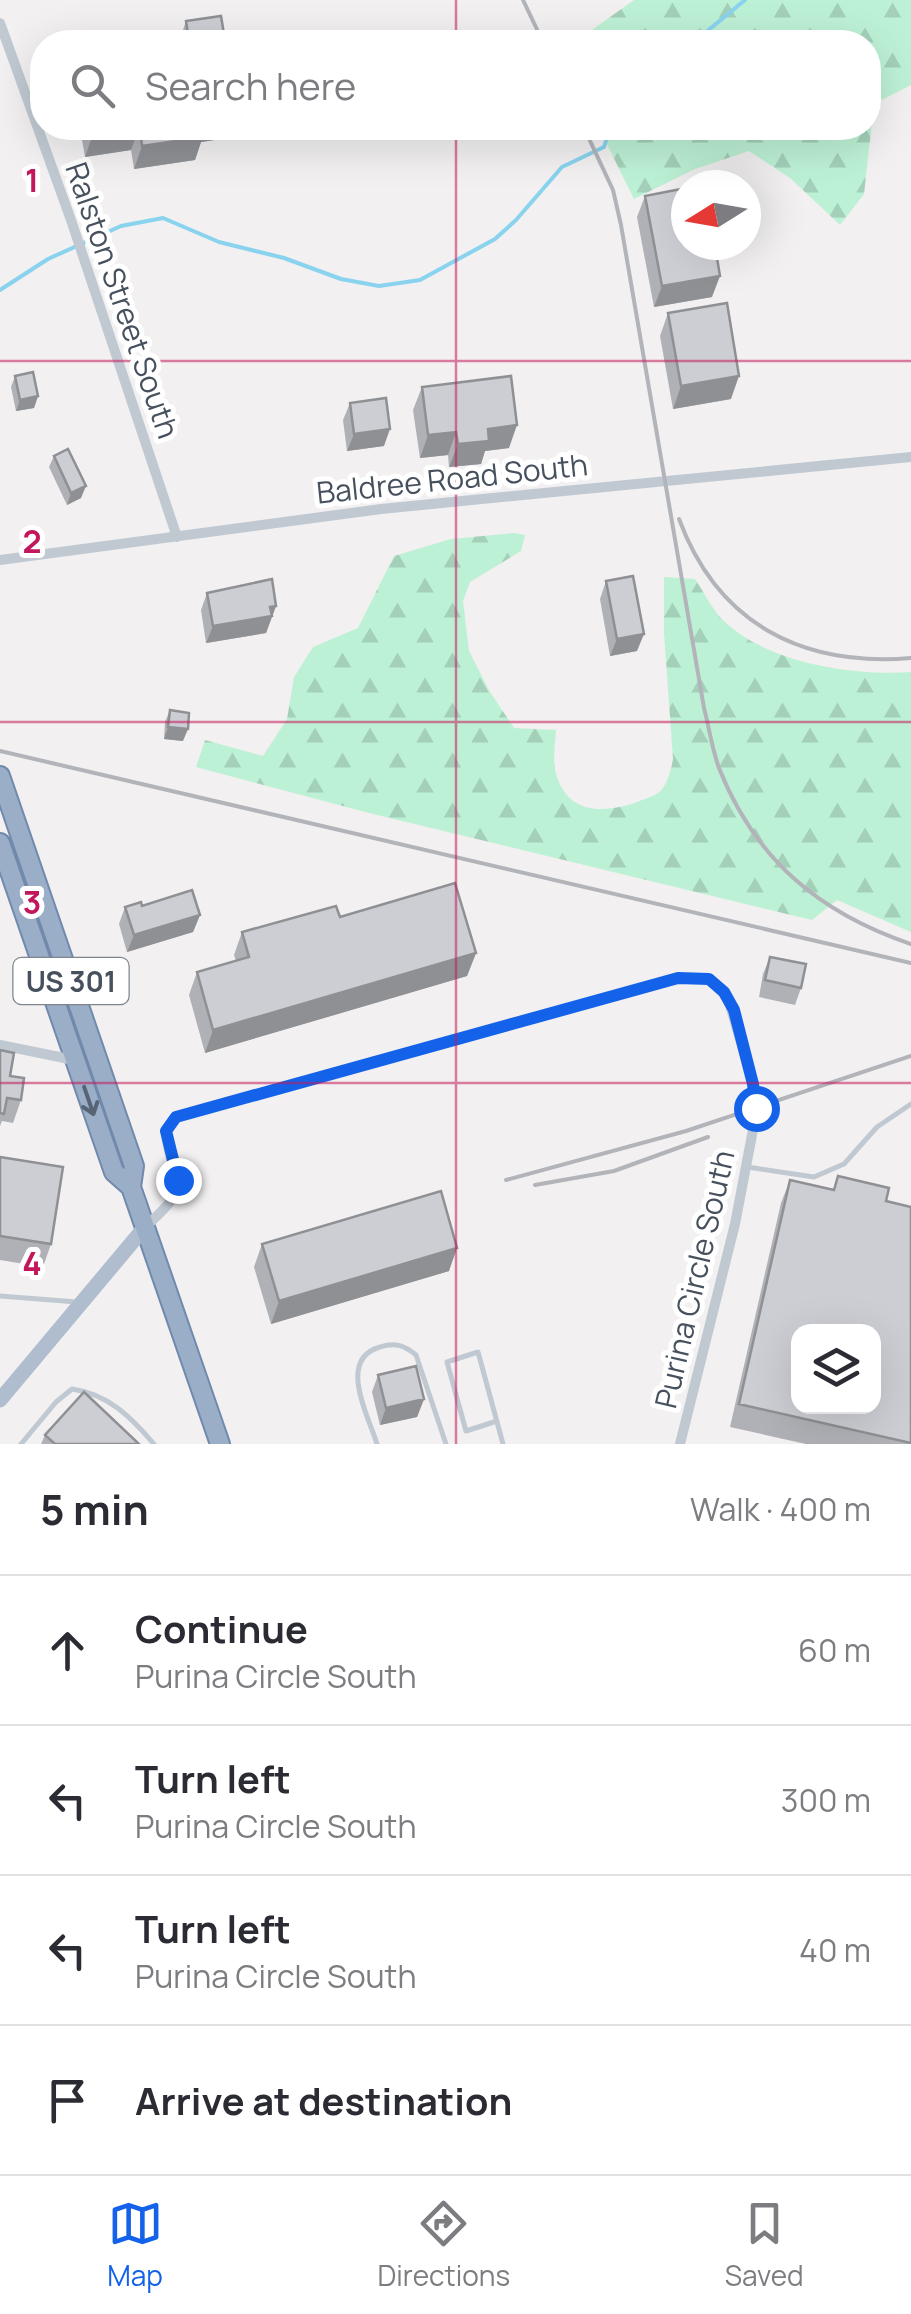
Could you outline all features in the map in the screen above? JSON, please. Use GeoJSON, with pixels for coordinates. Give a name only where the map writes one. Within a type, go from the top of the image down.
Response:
{"type":"FeatureCollection","features":[{"type":"Feature","properties":{"kind":"highway","name":"US 301"},"geometry":{"type":"LineString","coordinates":[[0,776],[134,1166],[131,1187]]}},
{"type":"Feature","properties":{"kind":"highway","name":"US 301"},"geometry":{"type":"LineString","coordinates":[[0,843],[114,1172],[131,1187]]}},
{"type":"Feature","properties":{"kind":"highway"},"geometry":{"type":"LineString","coordinates":[[131,1187],[220,1444]]}},
{"type":"Feature","properties":{"kind":"main road"},"geometry":{"type":"LineString","coordinates":[[0,1400],[145,1228]]}},
{"type":"Feature","properties":{"kind":"street","name":"Ralston Street South"},"geometry":{"type":"LineString","coordinates":[[0,23],[30,106]]}},
{"type":"Feature","properties":{"kind":"street","name":"Ralston Street South"},"geometry":{"type":"LineString","coordinates":[[42,140],[177,537]]}},
{"type":"Feature","properties":{"kind":"street","name":"Baldree Road South"},"geometry":{"type":"LineString","coordinates":[[0,560],[428,504],[911,457]]}},
{"type":"Feature","properties":{"kind":"street","name":"Purina Circle South"},"geometry":{"type":"LineString","coordinates":[[145,1228],[174,1202],[177,1194],[177,1174],[166,1131],[176,1117],[678,978],[709,979],[724,992],[734,1010],[756,1108],[747,1168],[680,1444]]}},
{"type":"Feature","properties":{"kind":"street"},"geometry":{"type":"LineString","coordinates":[[0,1044],[100,1065]]}},
{"type":"Feature","properties":{"kind":"lane"},"geometry":{"type":"LineString","coordinates":[[747,1168],[814,1177],[844,1164],[877,1127],[911,1104]]}},
{"type":"Feature","properties":{"kind":"lane"},"geometry":{"type":"LineString","coordinates":[[0,1296],[82,1302]]}},
{"type":"Feature","properties":{"kind":"lane"},"geometry":{"type":"LineString","coordinates":[[377,1444],[356,1372],[360,1358],[389,1344],[404,1345],[416,1355],[446,1444]]}},
{"type":"Feature","properties":{"kind":"lane"},"geometry":{"type":"LineString","coordinates":[[497,1421],[466,1431],[447,1362],[478,1352],[497,1421],[503,1444]]}},
{"type":"Feature","properties":{"kind":"lane"},"geometry":{"type":"LineString","coordinates":[[21,1444],[72,1389],[94,1392],[130,1416],[154,1444]]}},
{"type":"Feature","properties":{"kind":"green space"},"geometry":{"type":"Polygon","coordinates":[[[634,0],[911,0],[911,85],[881,100],[881,30],[592,30],[634,0]]]}},
{"type":"Feature","properties":{"kind":"green space"},"geometry":{"type":"Polygon","coordinates":[[[605,140],[870,140],[864,194],[840,225],[790,178],[749,151],[693,170],[671,170],[671,181],[634,199],[605,140]]]}},
{"type":"Feature","properties":{"kind":"green space"},"geometry":{"type":"Polygon","coordinates":[[[525,535],[521,551],[470,582],[463,601],[469,651],[514,728],[556,730],[557,777],[563,790],[581,805],[604,809],[630,804],[658,793],[668,778],[673,759],[664,577],[695,579],[721,618],[739,633],[785,656],[837,669],[911,672],[911,932],[837,900],[812,920],[196,767],[205,740],[263,756],[287,719],[294,677],[313,647],[358,628],[394,556],[451,539],[525,535]]]}},
{"type":"Feature","properties":{"kind":"building"},"geometry":{"type":"Polygon","coordinates":[[[221,16],[223,30],[187,30],[186,21],[221,16]]]}},
{"type":"Feature","properties":{"kind":"building"},"geometry":{"type":"Polygon","coordinates":[[[141,140],[183,140],[142,146],[141,140]]]}},
{"type":"Feature","properties":{"kind":"building"},"geometry":{"type":"Polygon","coordinates":[[[671,191],[671,260],[717,260],[720,276],[662,286],[645,196],[671,191]]]}},
{"type":"Feature","properties":{"kind":"building"},"geometry":{"type":"Polygon","coordinates":[[[727,303],[739,376],[681,386],[668,313],[727,303]]]}},
{"type":"Feature","properties":{"kind":"building"},"geometry":{"type":"Polygon","coordinates":[[[33,372],[38,396],[20,400],[15,376],[33,372]]]}},
{"type":"Feature","properties":{"kind":"building"},"geometry":{"type":"Polygon","coordinates":[[[511,376],[517,425],[488,429],[489,441],[458,444],[456,432],[428,435],[422,387],[511,376]]]}},
{"type":"Feature","properties":{"kind":"building"},"geometry":{"type":"Polygon","coordinates":[[[386,398],[390,429],[354,434],[350,403],[386,398]]]}},
{"type":"Feature","properties":{"kind":"building"},"geometry":{"type":"Polygon","coordinates":[[[68,449],[86,486],[71,493],[54,456],[68,449]]]}},
{"type":"Feature","properties":{"kind":"building"},"geometry":{"type":"Polygon","coordinates":[[[633,576],[644,634],[617,639],[606,581],[633,576]]]}},
{"type":"Feature","properties":{"kind":"building"},"geometry":{"type":"Polygon","coordinates":[[[272,579],[276,606],[270,607],[272,616],[213,626],[207,593],[272,579]]]}},
{"type":"Feature","properties":{"kind":"building"},"geometry":{"type":"Polygon","coordinates":[[[170,710],[189,713],[188,729],[168,727],[170,710]]]}},
{"type":"Feature","properties":{"kind":"building"},"geometry":{"type":"Polygon","coordinates":[[[455,883],[476,953],[213,1030],[197,972],[249,957],[242,932],[336,906],[340,917],[455,883]]]}},
{"type":"Feature","properties":{"kind":"building"},"geometry":{"type":"Polygon","coordinates":[[[192,890],[200,915],[134,935],[125,907],[141,902],[142,906],[192,890]]]}},
{"type":"Feature","properties":{"kind":"building"},"geometry":{"type":"Polygon","coordinates":[[[770,957],[806,964],[801,988],[765,980],[770,957]]]}},
{"type":"Feature","properties":{"kind":"building"},"geometry":{"type":"Polygon","coordinates":[[[0,1050],[14,1053],[10,1076],[24,1078],[21,1100],[7,1098],[4,1114],[0,1113],[0,1050]]]}},
{"type":"Feature","properties":{"kind":"building"},"geometry":{"type":"Polygon","coordinates":[[[0,1157],[63,1167],[51,1244],[0,1236],[0,1157]]]}},
{"type":"Feature","properties":{"kind":"building"},"geometry":{"type":"Polygon","coordinates":[[[838,1176],[889,1188],[886,1201],[911,1207],[911,1443],[739,1404],[790,1180],[834,1190],[838,1176]]]}},
{"type":"Feature","properties":{"kind":"building"},"geometry":{"type":"Polygon","coordinates":[[[441,1191],[457,1248],[279,1301],[262,1244],[441,1191]]]}},
{"type":"Feature","properties":{"kind":"building"},"geometry":{"type":"Polygon","coordinates":[[[416,1366],[424,1399],[386,1408],[378,1375],[416,1366]]]}},
{"type":"Feature","properties":{"kind":"building"},"geometry":{"type":"Polygon","coordinates":[[[84,1392],[139,1444],[55,1444],[45,1435],[84,1392]]]}},
{"type":"Feature","properties":{"kind":"waterway"},"geometry":{"type":"LineString","coordinates":[[709,30],[745,0]]}},
{"type":"Feature","properties":{"kind":"waterway"},"geometry":{"type":"LineString","coordinates":[[0,290],[48,259],[121,226],[163,218],[219,242],[284,258],[341,279],[379,286],[420,280],[495,239],[562,167],[604,147],[606,140]]}},
{"type":"Feature","properties":{"kind":"railway"},"geometry":{"type":"LineString","coordinates":[[523,0],[537,30]]}},
{"type":"Feature","properties":{"kind":"railway"},"geometry":{"type":"LineString","coordinates":[[590,140],[613,190],[621,225],[704,708],[719,768],[751,830],[794,879],[847,916],[911,944]]}},
{"type":"Feature","properties":{"kind":"railway"},"geometry":{"type":"LineString","coordinates":[[679,519],[716,586],[769,631],[800,646],[834,655],[911,658]]}},
{"type":"Feature","properties":{"kind":"railway"},"geometry":{"type":"LineString","coordinates":[[0,751],[911,963]]}},
{"type":"Feature","properties":{"kind":"railway"},"geometry":{"type":"LineString","coordinates":[[506,1180],[686,1131],[911,1056]]}},
{"type":"Feature","properties":{"kind":"railway"},"geometry":{"type":"LineString","coordinates":[[535,1185],[614,1171],[708,1137]]}},
{"type":"Feature","properties":{"kind":"route"},"geometry":{"type":"LineString","coordinates":[[178,1180],[166,1139],[170,1120],[176,1117],[678,978],[709,979],[728,998],[753,1084],[756,1108]]}}]}
